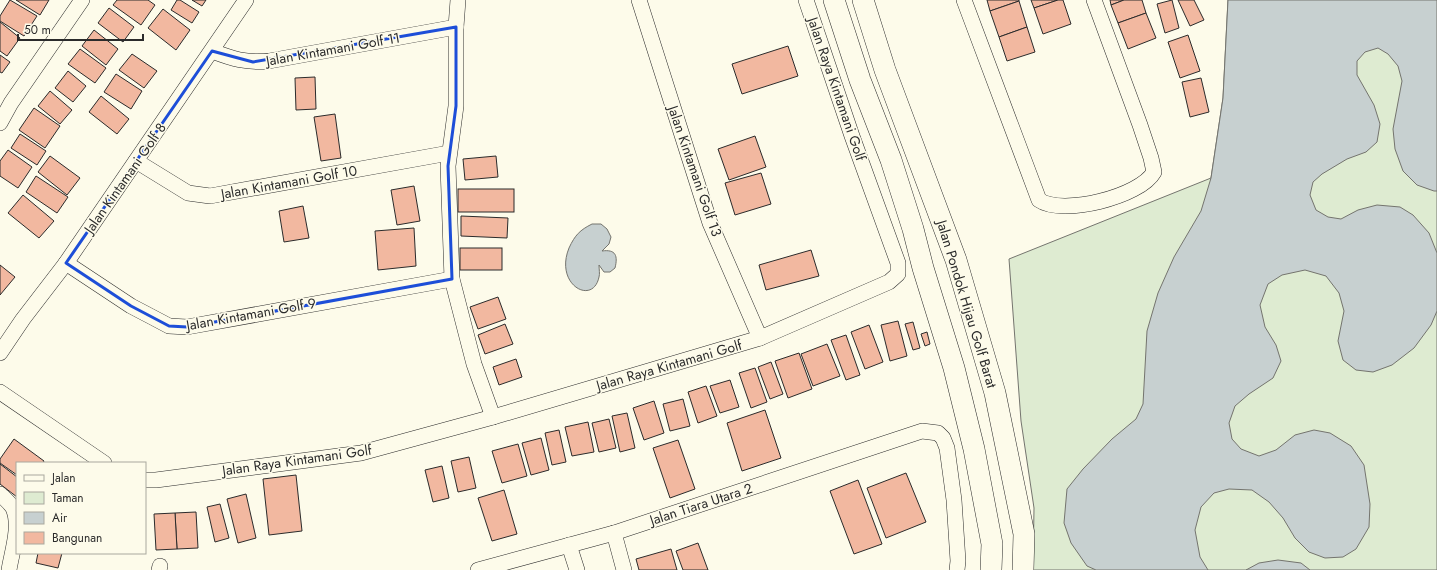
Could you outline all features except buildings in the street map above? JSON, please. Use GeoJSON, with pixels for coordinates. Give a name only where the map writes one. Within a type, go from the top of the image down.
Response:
{"type":"FeatureCollection","features":[{"type":"Feature","properties":{"kind":"street"},"geometry":{"type":"LineString","coordinates":[[0,123],[11,103],[82,0]]}},
{"type":"Feature","properties":{"kind":"street","name":"Jalan Kintamani Golf 8"},"geometry":{"type":"LineString","coordinates":[[0,353],[23,319],[66,263],[246,0]]}},
{"type":"Feature","properties":{"kind":"street"},"geometry":{"type":"LineString","coordinates":[[458,0],[456,27],[456,106],[448,166],[452,279],[474,364],[493,417]]}},
{"type":"Feature","properties":{"kind":"street","name":"Jalan Kintamani Golf 13"},"geometry":{"type":"LineString","coordinates":[[639,0],[710,223],[760,338]]}},
{"type":"Feature","properties":{"kind":"street","name":"Jalan Raya Kintamani Golf"},"geometry":{"type":"LineString","coordinates":[[146,480],[156,480],[361,453],[493,417],[760,338],[889,282],[898,274],[898,263],[852,136],[806,0]]}},
{"type":"Feature","properties":{"kind":"street"},"geometry":{"type":"LineString","coordinates":[[834,0],[860,80],[891,160],[954,368],[974,449],[992,544],[991,570]]}},
{"type":"Feature","properties":{"kind":"street","name":"Jalan Pondok Hijau Golf Barat"},"geometry":{"type":"LineString","coordinates":[[863,0],[885,70],[956,260],[994,393],[1024,534],[1023,570]]}},
{"type":"Feature","properties":{"kind":"street"},"geometry":{"type":"LineString","coordinates":[[964,0],[1039,200],[1045,204],[1061,206],[1091,203],[1118,197],[1137,188],[1154,172],[1140,124],[1094,0]]}},
{"type":"Feature","properties":{"kind":"street","name":"Jalan Kintamani Golf 11"},"geometry":{"type":"LineString","coordinates":[[212,50],[234,59],[253,62],[269,61],[456,27]]}},
{"type":"Feature","properties":{"kind":"street"},"geometry":{"type":"LineString","coordinates":[[860,80],[885,70]]}},
{"type":"Feature","properties":{"kind":"street","name":"Jalan Kintamani Golf 10"},"geometry":{"type":"LineString","coordinates":[[136,161],[188,193],[210,196],[449,153]]}},
{"type":"Feature","properties":{"kind":"street","name":"Jalan Kintamani Golf 9"},"geometry":{"type":"LineString","coordinates":[[66,263],[131,306],[169,326],[187,327],[452,279]]}},
{"type":"Feature","properties":{"kind":"street"},"geometry":{"type":"LineString","coordinates":[[0,392],[103,462]]}},
{"type":"Feature","properties":{"kind":"street","name":"Jalan Tiara Utara 2"},"geometry":{"type":"LineString","coordinates":[[478,570],[614,533],[922,431],[938,434],[943,438],[947,448],[954,500],[958,561],[957,570]]}},
{"type":"Feature","properties":{"kind":"street"},"geometry":{"type":"LineString","coordinates":[[0,494],[12,507],[16,517],[16,534],[9,570]]}},
{"type":"Feature","properties":{"kind":"street"},"geometry":{"type":"LineString","coordinates":[[614,533],[624,570]]}},
{"type":"Feature","properties":{"kind":"street"},"geometry":{"type":"LineString","coordinates":[[992,544],[1024,534]]}},
{"type":"Feature","properties":{"kind":"street"},"geometry":{"type":"LineString","coordinates":[[569,545],[577,570]]}},
{"type":"Feature","properties":{"kind":"highlighted area"},"geometry":{"type":"Polygon","coordinates":[[[456,27],[456,106],[448,166],[452,279],[187,327],[169,326],[131,306],[66,263],[212,51],[253,62],[456,27]]]}},
{"type":"Feature","properties":{"kind":"green space"},"geometry":{"type":"Polygon","coordinates":[[[1228,0],[1437,0],[1437,570],[1033,570],[1034,508],[1021,421],[1009,259],[1211,178],[1223,98],[1228,0]]]}},
{"type":"Feature","properties":{"kind":"water"},"geometry":{"type":"Polygon","coordinates":[[[1228,0],[1437,0],[1437,191],[1417,185],[1403,171],[1395,149],[1393,129],[1402,81],[1398,66],[1388,54],[1378,48],[1365,52],[1357,61],[1357,75],[1374,105],[1380,124],[1377,142],[1366,152],[1347,159],[1322,174],[1313,182],[1310,195],[1316,210],[1328,217],[1341,219],[1358,210],[1377,205],[1400,207],[1413,215],[1429,233],[1437,253],[1437,311],[1431,325],[1414,348],[1392,365],[1373,372],[1356,370],[1343,360],[1338,341],[1344,311],[1339,293],[1326,276],[1305,270],[1282,275],[1268,284],[1260,305],[1265,327],[1276,345],[1281,361],[1273,378],[1249,394],[1235,406],[1229,423],[1232,439],[1241,449],[1259,456],[1276,450],[1295,435],[1314,430],[1330,433],[1351,446],[1364,465],[1370,504],[1369,527],[1356,549],[1343,557],[1325,558],[1309,552],[1295,538],[1283,518],[1269,502],[1252,490],[1229,489],[1214,493],[1201,507],[1195,530],[1200,557],[1208,570],[1096,570],[1087,566],[1071,543],[1064,523],[1067,489],[1083,469],[1112,439],[1136,419],[1143,404],[1147,331],[1158,293],[1174,257],[1201,211],[1211,178],[1223,98],[1228,0]]]}},
{"type":"Feature","properties":{"kind":"water"},"geometry":{"type":"Polygon","coordinates":[[[592,224],[601,224],[607,229],[611,237],[609,244],[602,251],[613,252],[616,257],[616,264],[615,268],[610,272],[604,272],[599,265],[599,276],[595,286],[590,290],[583,290],[576,287],[570,281],[566,261],[569,248],[573,240],[584,228],[592,224]]]}},
{"type":"Feature","properties":{"kind":"water"},"geometry":{"type":"Polygon","coordinates":[[[1278,560],[1301,563],[1310,570],[1246,570],[1259,563],[1278,560]]]}}]}
